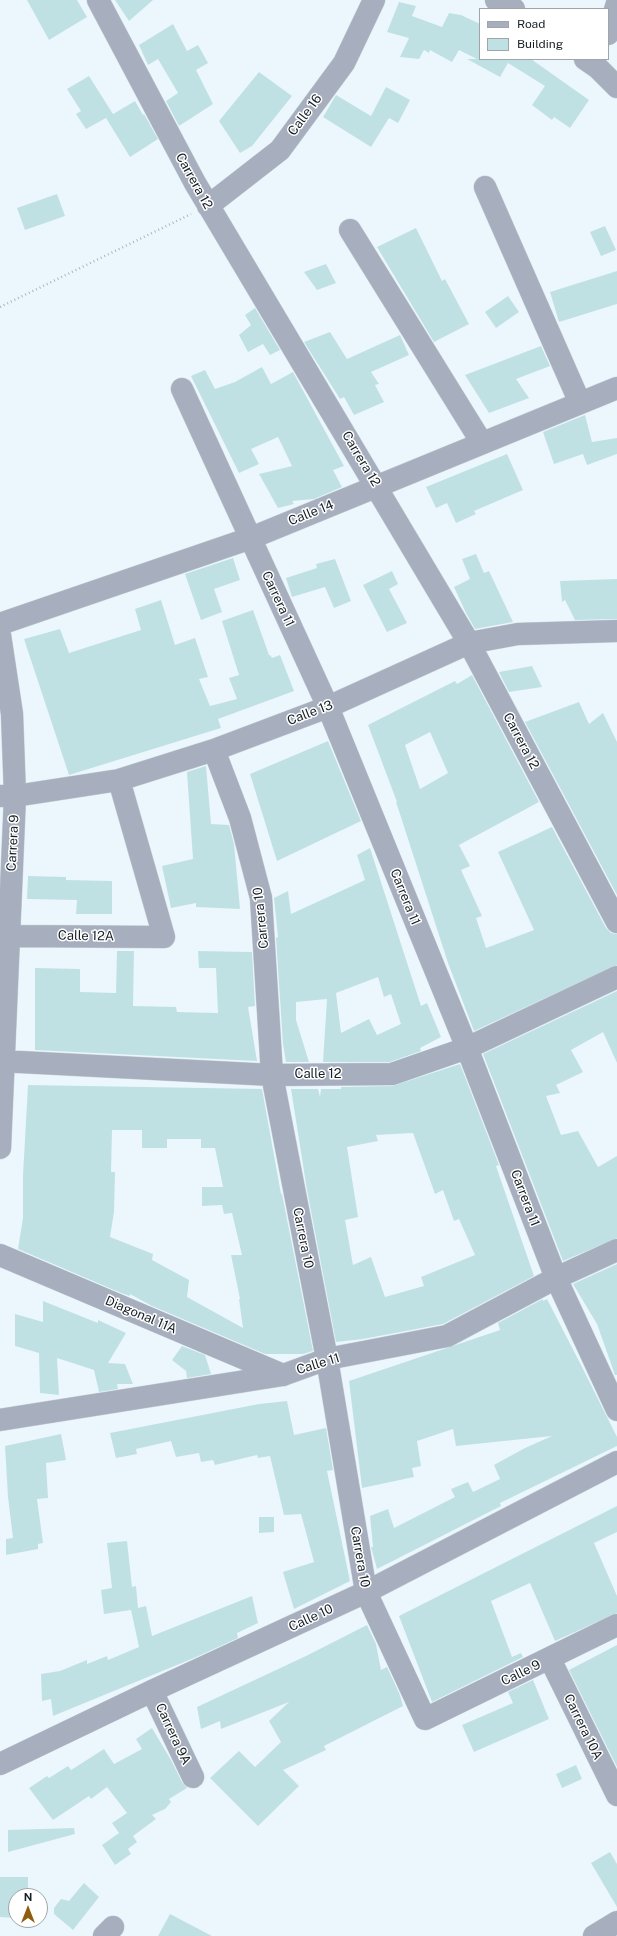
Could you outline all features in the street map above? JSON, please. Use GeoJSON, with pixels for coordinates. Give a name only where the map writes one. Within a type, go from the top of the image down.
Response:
{"type":"FeatureCollection","features":[{"type":"Feature","properties":{"kind":"street","name":"Carrera 12"},"geometry":{"type":"LineString","coordinates":[[98,0],[208,206],[377,486],[469,643],[617,922]]}},
{"type":"Feature","properties":{"kind":"street","name":"Calle 16"},"geometry":{"type":"LineString","coordinates":[[208,206],[280,150],[344,62],[374,0]]}},
{"type":"Feature","properties":{"kind":"street"},"geometry":{"type":"LineString","coordinates":[[496,0],[504,2],[513,8]]}},
{"type":"Feature","properties":{"kind":"street"},"geometry":{"type":"LineString","coordinates":[[609,31],[617,3]]}},
{"type":"Feature","properties":{"kind":"street"},"geometry":{"type":"LineString","coordinates":[[595,62],[617,87]]}},
{"type":"Feature","properties":{"kind":"street"},"geometry":{"type":"LineString","coordinates":[[486,187],[580,403]]}},
{"type":"Feature","properties":{"kind":"street"},"geometry":{"type":"LineString","coordinates":[[350,230],[482,443]]}},
{"type":"Feature","properties":{"kind":"street","name":"Calle 14"},"geometry":{"type":"LineString","coordinates":[[0,624],[251,538],[617,388]]}},
{"type":"Feature","properties":{"kind":"street","name":"Carrera 11"},"geometry":{"type":"LineString","coordinates":[[182,389],[328,707],[467,1048],[556,1278],[617,1410]]}},
{"type":"Feature","properties":{"kind":"street","name":"Calle 13"},"geometry":{"type":"LineString","coordinates":[[7,796],[119,780],[214,750],[328,707],[469,643],[518,634],[617,631]]}},
{"type":"Feature","properties":{"kind":"street","name":"Carrera 9"},"geometry":{"type":"LineString","coordinates":[[0,635],[12,714],[7,796],[9,936],[2,1061],[0,1148]]}},
{"type":"Feature","properties":{"kind":"street","name":"Carrera 10"},"geometry":{"type":"LineString","coordinates":[[214,750],[240,818],[262,898],[272,1075],[326,1359],[366,1592],[425,1719]]}},
{"type":"Feature","properties":{"kind":"street","name":"Calle 12A"},"geometry":{"type":"LineString","coordinates":[[9,936],[164,937],[119,780]]}},
{"type":"Feature","properties":{"kind":"street","name":"Calle 12"},"geometry":{"type":"LineString","coordinates":[[2,1061],[272,1075],[392,1074],[467,1048],[617,977]]}},
{"type":"Feature","properties":{"kind":"street","name":"Calle 11"},"geometry":{"type":"LineString","coordinates":[[0,1420],[282,1375],[326,1359],[447,1336],[556,1278],[617,1250]]}},
{"type":"Feature","properties":{"kind":"street","name":"Diagonal 11A"},"geometry":{"type":"LineString","coordinates":[[0,1255],[282,1375]]}},
{"type":"Feature","properties":{"kind":"street","name":"Calle 10"},"geometry":{"type":"LineString","coordinates":[[0,1764],[152,1691],[366,1592],[617,1462]]}},
{"type":"Feature","properties":{"kind":"street","name":"Calle 9"},"geometry":{"type":"LineString","coordinates":[[425,1719],[617,1626]]}},
{"type":"Feature","properties":{"kind":"street","name":"Carrera 10A"},"geometry":{"type":"LineString","coordinates":[[550,1659],[617,1795]]}},
{"type":"Feature","properties":{"kind":"street","name":"Carrera 9A"},"geometry":{"type":"LineString","coordinates":[[152,1691],[193,1777]]}},
{"type":"Feature","properties":{"kind":"street"},"geometry":{"type":"LineString","coordinates":[[594,1936],[617,1922]]}},
{"type":"Feature","properties":{"kind":"path"},"geometry":{"type":"LineString","coordinates":[[0,307],[208,206]]}},
{"type":"Feature","properties":{"kind":"building"},"geometry":{"type":"Polygon","coordinates":[[[27,0],[77,0],[87,17],[49,40],[27,0]]]}},
{"type":"Feature","properties":{"kind":"building"},"geometry":{"type":"Polygon","coordinates":[[[115,0],[153,0],[129,21],[115,0]]]}},
{"type":"Feature","properties":{"kind":"building"},"geometry":{"type":"Polygon","coordinates":[[[399,2],[416,6],[412,16],[442,27],[449,13],[461,15],[479,24],[479,60],[532,60],[589,100],[570,128],[554,117],[552,120],[532,105],[545,86],[508,63],[500,77],[467,59],[477,59],[459,50],[452,62],[430,50],[429,53],[424,50],[419,59],[400,57],[409,38],[387,32],[399,2]]]}},
{"type":"Feature","properties":{"kind":"building"},"geometry":{"type":"Polygon","coordinates":[[[173,24],[187,51],[198,45],[208,63],[196,70],[213,104],[179,126],[166,101],[178,93],[158,59],[148,65],[139,45],[173,24]]]}},
{"type":"Feature","properties":{"kind":"building"},"geometry":{"type":"Polygon","coordinates":[[[259,72],[292,96],[252,146],[240,153],[219,121],[259,72]]]}},
{"type":"Feature","properties":{"kind":"building"},"geometry":{"type":"Polygon","coordinates":[[[89,76],[113,114],[135,101],[158,139],[130,157],[106,118],[86,129],[76,114],[81,111],[67,89],[89,76]]]}},
{"type":"Feature","properties":{"kind":"building"},"geometry":{"type":"Polygon","coordinates":[[[386,87],[410,100],[398,123],[389,118],[371,147],[323,117],[336,95],[371,116],[386,87]]]}},
{"type":"Feature","properties":{"kind":"building"},"geometry":{"type":"Polygon","coordinates":[[[57,194],[65,216],[25,230],[17,208],[57,194]]]}},
{"type":"Feature","properties":{"kind":"building"},"geometry":{"type":"Polygon","coordinates":[[[605,226],[616,250],[601,256],[590,232],[605,226]]]}},
{"type":"Feature","properties":{"kind":"building"},"geometry":{"type":"Polygon","coordinates":[[[416,228],[442,281],[445,279],[469,324],[434,342],[377,247],[416,228]]]}},
{"type":"Feature","properties":{"kind":"building"},"geometry":{"type":"Polygon","coordinates":[[[326,264],[336,283],[317,290],[304,272],[326,264]]]}},
{"type":"Feature","properties":{"kind":"building"},"geometry":{"type":"Polygon","coordinates":[[[617,271],[617,304],[559,322],[550,292],[617,271]]]}},
{"type":"Feature","properties":{"kind":"building"},"geometry":{"type":"Polygon","coordinates":[[[508,296],[519,312],[496,328],[485,312],[508,296]]]}},
{"type":"Feature","properties":{"kind":"building"},"geometry":{"type":"Polygon","coordinates":[[[255,308],[280,350],[270,355],[263,344],[248,352],[239,335],[251,325],[245,315],[255,308]]]}},
{"type":"Feature","properties":{"kind":"building"},"geometry":{"type":"Polygon","coordinates":[[[330,332],[347,359],[400,335],[409,355],[371,372],[379,384],[375,385],[384,402],[354,415],[344,397],[340,399],[304,342],[330,332]]]}},
{"type":"Feature","properties":{"kind":"building"},"geometry":{"type":"Polygon","coordinates":[[[541,346],[550,366],[516,379],[529,398],[489,413],[465,375],[541,346]]]}},
{"type":"Feature","properties":{"kind":"building"},"geometry":{"type":"Polygon","coordinates":[[[262,367],[271,384],[293,372],[344,466],[333,470],[342,487],[314,499],[292,501],[294,504],[278,508],[259,474],[292,466],[278,437],[251,449],[259,464],[239,473],[191,376],[205,370],[215,389],[235,382],[262,367]]]}},
{"type":"Feature","properties":{"kind":"building"},"geometry":{"type":"Polygon","coordinates":[[[585,415],[592,442],[617,438],[617,454],[587,465],[583,454],[554,464],[543,432],[585,415]]]}},
{"type":"Feature","properties":{"kind":"building"},"geometry":{"type":"Polygon","coordinates":[[[507,454],[523,490],[474,511],[476,514],[456,523],[447,503],[436,508],[426,487],[507,454]]]}},
{"type":"Feature","properties":{"kind":"building"},"geometry":{"type":"Polygon","coordinates":[[[476,554],[484,573],[489,571],[513,622],[475,629],[466,613],[454,587],[470,579],[462,559],[476,554]]]}},
{"type":"Feature","properties":{"kind":"building"},"geometry":{"type":"Polygon","coordinates":[[[233,558],[240,580],[214,589],[222,612],[201,620],[185,574],[233,558]]]}},
{"type":"Feature","properties":{"kind":"building"},"geometry":{"type":"Polygon","coordinates":[[[335,559],[351,601],[334,608],[325,587],[292,597],[286,578],[317,568],[316,564],[335,559]]]}},
{"type":"Feature","properties":{"kind":"building"},"geometry":{"type":"Polygon","coordinates":[[[392,571],[398,584],[389,589],[407,623],[387,632],[363,585],[392,571]]]}},
{"type":"Feature","properties":{"kind":"building"},"geometry":{"type":"Polygon","coordinates":[[[617,579],[617,619],[575,620],[565,600],[562,602],[560,581],[617,579]]]}},
{"type":"Feature","properties":{"kind":"building"},"geometry":{"type":"Polygon","coordinates":[[[161,600],[175,645],[195,638],[208,677],[199,679],[210,706],[237,699],[229,678],[239,675],[222,621],[253,610],[269,655],[272,658],[280,655],[294,691],[218,719],[221,728],[69,775],[24,639],[60,629],[69,653],[141,630],[135,609],[161,600]]]}},
{"type":"Feature","properties":{"kind":"building"},"geometry":{"type":"Polygon","coordinates":[[[532,666],[542,687],[509,692],[499,672],[532,666]]]}},
{"type":"Feature","properties":{"kind":"building"},"geometry":{"type":"Polygon","coordinates":[[[472,675],[539,802],[459,845],[470,866],[461,870],[482,916],[476,918],[486,948],[534,930],[498,852],[552,827],[606,928],[611,933],[617,934],[617,965],[474,1031],[448,963],[397,802],[368,725],[455,681],[457,684],[472,675]],[[430,732],[405,745],[420,789],[448,773],[430,732]]]}},
{"type":"Feature","properties":{"kind":"building"},"geometry":{"type":"Polygon","coordinates":[[[579,702],[589,724],[603,713],[617,742],[617,895],[525,722],[579,702]]]}},
{"type":"Feature","properties":{"kind":"building"},"geometry":{"type":"Polygon","coordinates":[[[328,741],[361,821],[277,861],[250,774],[328,741]]]}},
{"type":"Feature","properties":{"kind":"building"},"geometry":{"type":"Polygon","coordinates":[[[206,766],[211,824],[229,825],[234,844],[240,909],[196,907],[196,903],[171,908],[162,866],[193,859],[187,772],[206,766]]]}},
{"type":"Feature","properties":{"kind":"building"},"geometry":{"type":"Polygon","coordinates":[[[370,848],[421,1006],[427,1003],[441,1037],[420,1048],[421,1051],[390,1062],[323,1062],[327,999],[296,1002],[296,1020],[309,1062],[286,1062],[283,1044],[276,938],[278,937],[274,898],[288,891],[291,914],[365,880],[357,855],[370,848]],[[378,977],[336,993],[341,1033],[369,1019],[377,1035],[401,1024],[391,994],[384,997],[378,977]]]}},
{"type":"Feature","properties":{"kind":"building"},"geometry":{"type":"Polygon","coordinates":[[[28,876],[66,877],[66,880],[112,881],[112,914],[76,914],[77,900],[27,899],[28,876]]]}},
{"type":"Feature","properties":{"kind":"building"},"geometry":{"type":"Polygon","coordinates":[[[117,951],[134,951],[133,1006],[176,1007],[177,1012],[218,1013],[216,968],[199,968],[198,951],[252,952],[255,1006],[248,1007],[257,1061],[35,1050],[35,968],[80,969],[80,992],[116,993],[117,951]]]}},
{"type":"Feature","properties":{"kind":"building"},"geometry":{"type":"Polygon","coordinates":[[[617,991],[617,1063],[603,1032],[571,1050],[583,1072],[556,1085],[560,1093],[546,1096],[561,1135],[578,1131],[598,1167],[617,1156],[617,1238],[563,1261],[483,1054],[617,991]]]}},
{"type":"Feature","properties":{"kind":"building"},"geometry":{"type":"Polygon","coordinates":[[[460,1064],[499,1165],[496,1166],[534,1276],[443,1324],[363,1339],[336,1342],[307,1190],[291,1089],[318,1089],[320,1097],[321,1089],[392,1086],[460,1064]],[[413,1133],[376,1135],[378,1141],[347,1147],[358,1217],[345,1220],[353,1265],[371,1257],[385,1297],[424,1286],[421,1277],[475,1255],[459,1219],[454,1221],[443,1190],[435,1194],[413,1133]]]}},
{"type":"Feature","properties":{"kind":"building"},"geometry":{"type":"Polygon","coordinates":[[[28,1085],[262,1089],[281,1194],[313,1351],[303,1354],[265,1354],[152,1306],[130,1294],[130,1296],[121,1293],[18,1249],[23,1218],[23,1175],[28,1085]],[[112,1130],[111,1172],[115,1172],[114,1212],[110,1237],[153,1254],[152,1260],[189,1280],[187,1297],[243,1328],[240,1299],[231,1255],[242,1255],[232,1213],[224,1214],[222,1205],[202,1206],[202,1187],[223,1187],[215,1148],[201,1148],[201,1139],[167,1139],[167,1148],[142,1148],[142,1130],[112,1130]]]}},
{"type":"Feature","properties":{"kind":"building"},"geometry":{"type":"Polygon","coordinates":[[[617,1264],[617,1375],[615,1375],[597,1324],[573,1284],[617,1264]]]}},
{"type":"Feature","properties":{"kind":"building"},"geometry":{"type":"Polygon","coordinates":[[[543,1299],[543,1301],[547,1299],[581,1365],[617,1437],[617,1446],[500,1503],[501,1506],[377,1569],[371,1547],[373,1547],[370,1516],[388,1509],[394,1528],[455,1497],[451,1489],[468,1482],[473,1492],[500,1479],[494,1465],[525,1448],[552,1436],[456,1446],[453,1429],[417,1441],[421,1466],[412,1468],[414,1477],[362,1488],[349,1381],[500,1330],[498,1323],[543,1299]]]}},
{"type":"Feature","properties":{"kind":"building"},"geometry":{"type":"Polygon","coordinates":[[[43,1301],[98,1323],[98,1320],[126,1333],[108,1363],[125,1364],[133,1384],[117,1384],[118,1389],[99,1392],[94,1370],[57,1358],[59,1395],[40,1393],[39,1353],[15,1346],[15,1314],[43,1322],[43,1301]]]}},
{"type":"Feature","properties":{"kind":"building"},"geometry":{"type":"Polygon","coordinates":[[[182,1346],[205,1355],[211,1374],[187,1378],[186,1371],[172,1360],[182,1346]]]}},
{"type":"Feature","properties":{"kind":"building"},"geometry":{"type":"Polygon","coordinates":[[[287,1401],[294,1435],[326,1428],[333,1470],[327,1471],[350,1581],[294,1609],[283,1572],[314,1562],[301,1514],[284,1515],[270,1456],[258,1458],[257,1455],[215,1465],[213,1460],[201,1462],[199,1453],[176,1457],[171,1441],[136,1449],[137,1454],[116,1458],[110,1433],[259,1404],[287,1401]]]}},
{"type":"Feature","properties":{"kind":"building"},"geometry":{"type":"Polygon","coordinates":[[[61,1434],[66,1460],[46,1463],[48,1498],[37,1499],[43,1543],[38,1544],[38,1549],[6,1555],[6,1539],[13,1538],[8,1497],[5,1446],[61,1434]]]}},
{"type":"Feature","properties":{"kind":"building"},"geometry":{"type":"Polygon","coordinates":[[[617,1506],[617,1532],[594,1543],[617,1596],[617,1613],[555,1641],[530,1583],[491,1601],[512,1657],[521,1653],[523,1657],[432,1702],[399,1616],[617,1506]]]}},
{"type":"Feature","properties":{"kind":"building"},"geometry":{"type":"Polygon","coordinates":[[[259,1517],[274,1517],[274,1532],[259,1533],[259,1517]]]}},
{"type":"Feature","properties":{"kind":"building"},"geometry":{"type":"Polygon","coordinates":[[[127,1541],[132,1587],[136,1586],[138,1608],[146,1606],[152,1636],[252,1596],[258,1623],[237,1633],[238,1638],[194,1658],[53,1716],[51,1699],[42,1701],[41,1674],[60,1671],[87,1660],[87,1664],[107,1656],[108,1660],[139,1647],[131,1610],[104,1614],[101,1590],[112,1588],[107,1543],[127,1541]]]}},
{"type":"Feature","properties":{"kind":"building"},"geometry":{"type":"Polygon","coordinates":[[[367,1625],[376,1644],[381,1670],[387,1667],[400,1695],[403,1706],[324,1746],[326,1750],[283,1770],[299,1786],[258,1826],[210,1778],[239,1751],[255,1767],[281,1742],[269,1721],[289,1702],[221,1729],[220,1721],[201,1729],[197,1707],[306,1656],[367,1625]]]}},
{"type":"Feature","properties":{"kind":"building"},"geometry":{"type":"Polygon","coordinates":[[[617,1645],[617,1767],[569,1670],[617,1645]]]}},
{"type":"Feature","properties":{"kind":"building"},"geometry":{"type":"Polygon","coordinates":[[[533,1680],[549,1719],[474,1752],[462,1725],[513,1703],[508,1692],[533,1680]]]}},
{"type":"Feature","properties":{"kind":"building"},"geometry":{"type":"Polygon","coordinates":[[[152,1728],[182,1782],[187,1788],[169,1799],[171,1802],[165,1809],[152,1815],[156,1819],[133,1836],[137,1842],[128,1849],[131,1854],[115,1865],[102,1845],[119,1833],[112,1823],[127,1813],[107,1787],[91,1799],[89,1796],[53,1820],[29,1788],[47,1776],[49,1778],[68,1766],[71,1770],[104,1749],[114,1764],[142,1749],[136,1739],[152,1728]]]}},
{"type":"Feature","properties":{"kind":"building"},"geometry":{"type":"Polygon","coordinates":[[[576,1765],[582,1779],[562,1788],[556,1774],[576,1765]]]}},
{"type":"Feature","properties":{"kind":"building"},"geometry":{"type":"Polygon","coordinates":[[[74,1828],[75,1834],[8,1852],[8,1830],[74,1828]]]}},
{"type":"Feature","properties":{"kind":"building"},"geometry":{"type":"Polygon","coordinates":[[[610,1852],[617,1864],[617,1907],[591,1863],[610,1852]]]}},
{"type":"Feature","properties":{"kind":"building"},"geometry":{"type":"Polygon","coordinates":[[[0,1877],[28,1877],[28,1888],[8,1888],[8,1918],[0,1917],[0,1877]]]}},
{"type":"Feature","properties":{"kind":"building"},"geometry":{"type":"Polygon","coordinates":[[[84,1883],[99,1897],[73,1930],[54,1914],[54,1908],[61,1899],[69,1901],[84,1883]]]}},
{"type":"Feature","properties":{"kind":"building"},"geometry":{"type":"Polygon","coordinates":[[[170,1914],[212,1936],[158,1936],[170,1914]]]}}]}
